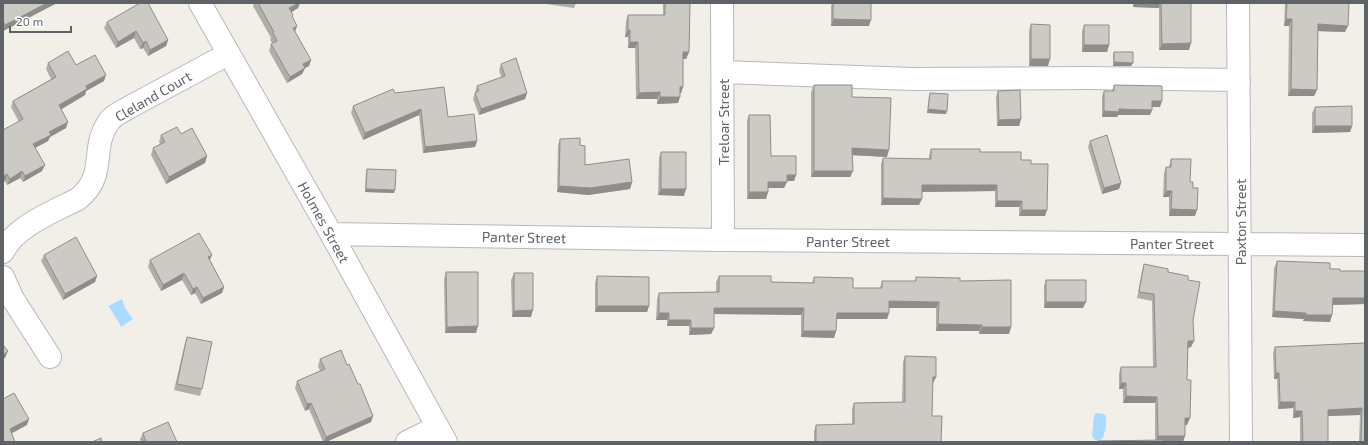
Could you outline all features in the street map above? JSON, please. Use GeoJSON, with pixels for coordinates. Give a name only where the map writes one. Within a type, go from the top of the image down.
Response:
{"type":"FeatureCollection","features":[{"type":"Feature","properties":{"kind":"street","name":"Holmes Street"},"geometry":{"type":"LineString","coordinates":[[200,3],[331,234],[442,435]]}},
{"type":"Feature","properties":{"kind":"street","name":"Treloar Street"},"geometry":{"type":"LineString","coordinates":[[722,3],[723,240]]}},
{"type":"Feature","properties":{"kind":"street","name":"Paxton Street"},"geometry":{"type":"LineString","coordinates":[[1238,3],[1241,442]]}},
{"type":"Feature","properties":{"kind":"street","name":"Cleland Court"},"geometry":{"type":"LineString","coordinates":[[3,252],[10,241],[22,229],[78,199],[92,185],[97,170],[100,144],[108,122],[128,108],[228,54]]}},
{"type":"Feature","properties":{"kind":"street"},"geometry":{"type":"LineString","coordinates":[[723,72],[912,79],[1087,78],[1239,80]]}},
{"type":"Feature","properties":{"kind":"street","name":"Panter Street"},"geometry":{"type":"LineString","coordinates":[[331,234],[723,240],[1365,245]]}},
{"type":"Feature","properties":{"kind":"street"},"geometry":{"type":"LineString","coordinates":[[3,277],[13,299],[50,357]]}},
{"type":"Feature","properties":{"kind":"street"},"geometry":{"type":"LineString","coordinates":[[407,442],[442,435]]}},
{"type":"Feature","properties":{"kind":"water"},"geometry":{"type":"Polygon","coordinates":[[[122,299],[125,308],[133,319],[121,327],[120,323],[108,306],[122,299]]]}},
{"type":"Feature","properties":{"kind":"water"},"geometry":{"type":"Polygon","coordinates":[[[1096,413],[1104,414],[1106,416],[1106,427],[1103,438],[1098,441],[1092,436],[1094,416],[1096,413]]]}},
{"type":"Feature","properties":{"kind":"building"},"geometry":{"type":"Polygon","coordinates":[[[3,3],[47,3],[5,25],[3,21],[3,3]]]}},
{"type":"Feature","properties":{"kind":"building"},"geometry":{"type":"Polygon","coordinates":[[[140,3],[148,3],[168,40],[150,50],[146,41],[143,43],[136,31],[118,42],[107,22],[140,3]]]}},
{"type":"Feature","properties":{"kind":"building"},"geometry":{"type":"Polygon","coordinates":[[[258,3],[299,3],[289,8],[297,26],[293,28],[311,60],[303,64],[305,68],[290,77],[271,44],[277,41],[273,33],[274,32],[258,3]]]}},
{"type":"Feature","properties":{"kind":"building"},"geometry":{"type":"Polygon","coordinates":[[[665,3],[690,3],[689,52],[683,52],[683,87],[680,87],[680,97],[660,97],[660,92],[639,93],[638,42],[630,42],[630,30],[628,30],[628,15],[665,15],[665,3]]]}},
{"type":"Feature","properties":{"kind":"building"},"geometry":{"type":"Polygon","coordinates":[[[833,3],[871,3],[871,20],[833,19],[833,3]]]}},
{"type":"Feature","properties":{"kind":"building"},"geometry":{"type":"Polygon","coordinates":[[[1161,3],[1191,3],[1191,43],[1162,44],[1161,3]]]}},
{"type":"Feature","properties":{"kind":"building"},"geometry":{"type":"Polygon","coordinates":[[[1287,3],[1349,3],[1348,26],[1318,24],[1317,90],[1291,89],[1292,19],[1286,19],[1287,3]]]}},
{"type":"Feature","properties":{"kind":"building"},"geometry":{"type":"Polygon","coordinates":[[[1031,24],[1050,25],[1050,59],[1031,59],[1031,24]]]}},
{"type":"Feature","properties":{"kind":"building"},"geometry":{"type":"Polygon","coordinates":[[[1084,25],[1109,25],[1109,45],[1084,45],[1084,25]]]}},
{"type":"Feature","properties":{"kind":"building"},"geometry":{"type":"Polygon","coordinates":[[[68,51],[76,65],[95,55],[106,75],[86,86],[87,89],[59,105],[68,122],[49,132],[51,135],[33,144],[45,165],[25,176],[22,171],[10,179],[7,174],[3,177],[3,130],[23,119],[13,101],[56,77],[48,63],[68,51]]]}},
{"type":"Feature","properties":{"kind":"building"},"geometry":{"type":"Polygon","coordinates":[[[1114,52],[1133,52],[1133,63],[1114,62],[1114,52]]]}},
{"type":"Feature","properties":{"kind":"building"},"geometry":{"type":"Polygon","coordinates":[[[516,58],[527,93],[481,109],[475,93],[479,91],[477,86],[505,76],[501,64],[516,58]]]}},
{"type":"Feature","properties":{"kind":"building"},"geometry":{"type":"Polygon","coordinates":[[[814,85],[852,85],[852,97],[891,98],[889,150],[852,148],[853,171],[814,171],[814,85]]]}},
{"type":"Feature","properties":{"kind":"building"},"geometry":{"type":"Polygon","coordinates":[[[1114,85],[1162,86],[1162,101],[1152,101],[1152,110],[1119,109],[1119,112],[1104,111],[1104,91],[1114,91],[1114,85]]]}},
{"type":"Feature","properties":{"kind":"building"},"geometry":{"type":"Polygon","coordinates":[[[444,87],[448,117],[474,114],[477,141],[425,147],[421,109],[365,133],[353,106],[393,89],[395,93],[444,87]]]}},
{"type":"Feature","properties":{"kind":"building"},"geometry":{"type":"Polygon","coordinates":[[[1020,90],[1021,119],[999,120],[998,91],[1020,90]]]}},
{"type":"Feature","properties":{"kind":"building"},"geometry":{"type":"Polygon","coordinates":[[[930,93],[948,94],[947,111],[928,109],[930,93]]]}},
{"type":"Feature","properties":{"kind":"building"},"geometry":{"type":"Polygon","coordinates":[[[1352,106],[1352,126],[1315,126],[1315,107],[1352,106]]]}},
{"type":"Feature","properties":{"kind":"building"},"geometry":{"type":"Polygon","coordinates":[[[749,115],[770,115],[771,156],[796,156],[796,175],[787,175],[787,182],[768,182],[768,192],[749,192],[749,115]]]}},
{"type":"Feature","properties":{"kind":"building"},"geometry":{"type":"Polygon","coordinates":[[[177,127],[181,134],[192,128],[207,156],[169,177],[153,148],[165,142],[161,135],[177,127]]]}},
{"type":"Feature","properties":{"kind":"building"},"geometry":{"type":"Polygon","coordinates":[[[1107,135],[1121,183],[1104,188],[1090,141],[1107,135]]]}},
{"type":"Feature","properties":{"kind":"building"},"geometry":{"type":"Polygon","coordinates":[[[580,138],[580,145],[585,146],[585,165],[629,159],[632,182],[590,188],[559,186],[560,139],[580,138]]]}},
{"type":"Feature","properties":{"kind":"building"},"geometry":{"type":"Polygon","coordinates":[[[931,149],[980,149],[980,152],[1021,152],[1021,160],[1031,160],[1031,164],[1048,164],[1047,210],[1022,210],[1022,201],[997,201],[997,185],[922,185],[922,199],[883,198],[883,158],[931,159],[931,149]]]}},
{"type":"Feature","properties":{"kind":"building"},"geometry":{"type":"Polygon","coordinates":[[[661,152],[686,152],[686,189],[661,189],[661,152]]]}},
{"type":"Feature","properties":{"kind":"building"},"geometry":{"type":"Polygon","coordinates":[[[1171,159],[1191,159],[1190,182],[1193,182],[1193,188],[1198,188],[1197,210],[1171,209],[1172,191],[1166,191],[1166,167],[1171,167],[1171,159]]]}},
{"type":"Feature","properties":{"kind":"building"},"geometry":{"type":"Polygon","coordinates":[[[367,169],[396,170],[395,190],[366,189],[367,169]]]}},
{"type":"Feature","properties":{"kind":"building"},"geometry":{"type":"Polygon","coordinates":[[[199,233],[212,255],[208,257],[224,287],[203,298],[197,287],[193,289],[184,273],[163,285],[150,260],[199,233]]]}},
{"type":"Feature","properties":{"kind":"building"},"geometry":{"type":"Polygon","coordinates":[[[76,237],[97,276],[65,294],[44,255],[76,237]]]}},
{"type":"Feature","properties":{"kind":"building"},"geometry":{"type":"Polygon","coordinates":[[[1277,261],[1330,263],[1330,269],[1340,269],[1340,271],[1365,271],[1365,298],[1333,298],[1332,315],[1306,315],[1306,313],[1274,311],[1277,261]]]}},
{"type":"Feature","properties":{"kind":"building"},"geometry":{"type":"Polygon","coordinates":[[[1144,264],[1168,269],[1168,272],[1188,276],[1188,280],[1200,282],[1193,320],[1194,341],[1188,341],[1187,380],[1191,380],[1190,418],[1185,418],[1185,436],[1158,436],[1157,397],[1126,396],[1126,383],[1121,383],[1121,367],[1156,367],[1154,294],[1139,292],[1144,264]]]}},
{"type":"Feature","properties":{"kind":"building"},"geometry":{"type":"Polygon","coordinates":[[[446,272],[478,272],[478,326],[447,327],[446,272]]]}},
{"type":"Feature","properties":{"kind":"building"},"geometry":{"type":"Polygon","coordinates":[[[514,273],[533,273],[533,310],[514,311],[514,273]]]}},
{"type":"Feature","properties":{"kind":"building"},"geometry":{"type":"Polygon","coordinates":[[[597,276],[649,277],[649,306],[597,306],[597,276]]]}},
{"type":"Feature","properties":{"kind":"building"},"geometry":{"type":"Polygon","coordinates":[[[719,276],[771,276],[771,282],[814,283],[814,277],[853,278],[853,288],[882,288],[882,281],[916,281],[916,277],[960,278],[960,281],[1011,280],[1011,327],[938,324],[939,302],[889,301],[889,313],[837,313],[836,331],[803,331],[804,308],[714,308],[714,328],[691,328],[691,320],[669,320],[669,313],[659,313],[659,293],[719,292],[719,276]]]}},
{"type":"Feature","properties":{"kind":"building"},"geometry":{"type":"Polygon","coordinates":[[[1046,280],[1086,280],[1086,302],[1046,302],[1046,280]]]}},
{"type":"Feature","properties":{"kind":"building"},"geometry":{"type":"Polygon","coordinates":[[[187,337],[212,342],[202,389],[177,384],[187,337]]]}},
{"type":"Feature","properties":{"kind":"building"},"geometry":{"type":"Polygon","coordinates":[[[1365,343],[1365,442],[1361,442],[1362,408],[1328,410],[1328,442],[1303,442],[1302,411],[1295,411],[1295,402],[1280,402],[1279,373],[1276,373],[1275,347],[1365,343]]]}},
{"type":"Feature","properties":{"kind":"building"},"geometry":{"type":"Polygon","coordinates":[[[3,345],[8,351],[3,355],[3,345]]]}},
{"type":"Feature","properties":{"kind":"building"},"geometry":{"type":"Polygon","coordinates":[[[341,350],[347,365],[349,364],[358,384],[360,384],[373,416],[326,437],[311,403],[307,404],[297,381],[325,369],[320,359],[341,350]]]}},
{"type":"Feature","properties":{"kind":"building"},"geometry":{"type":"Polygon","coordinates":[[[905,356],[936,357],[936,377],[933,377],[932,416],[942,416],[941,442],[816,442],[816,425],[854,424],[854,403],[905,402],[905,356]]]}},
{"type":"Feature","properties":{"kind":"building"},"geometry":{"type":"Polygon","coordinates":[[[14,393],[29,419],[10,429],[15,442],[3,442],[3,399],[14,393]]]}},
{"type":"Feature","properties":{"kind":"building"},"geometry":{"type":"Polygon","coordinates":[[[168,422],[177,442],[146,442],[143,433],[168,422]]]}},
{"type":"Feature","properties":{"kind":"building"},"geometry":{"type":"Polygon","coordinates":[[[101,438],[102,442],[92,442],[101,438]]]}},
{"type":"Feature","properties":{"kind":"building"},"geometry":{"type":"Polygon","coordinates":[[[1163,440],[1163,442],[1098,442],[1098,441],[1163,440]]]}}]}
